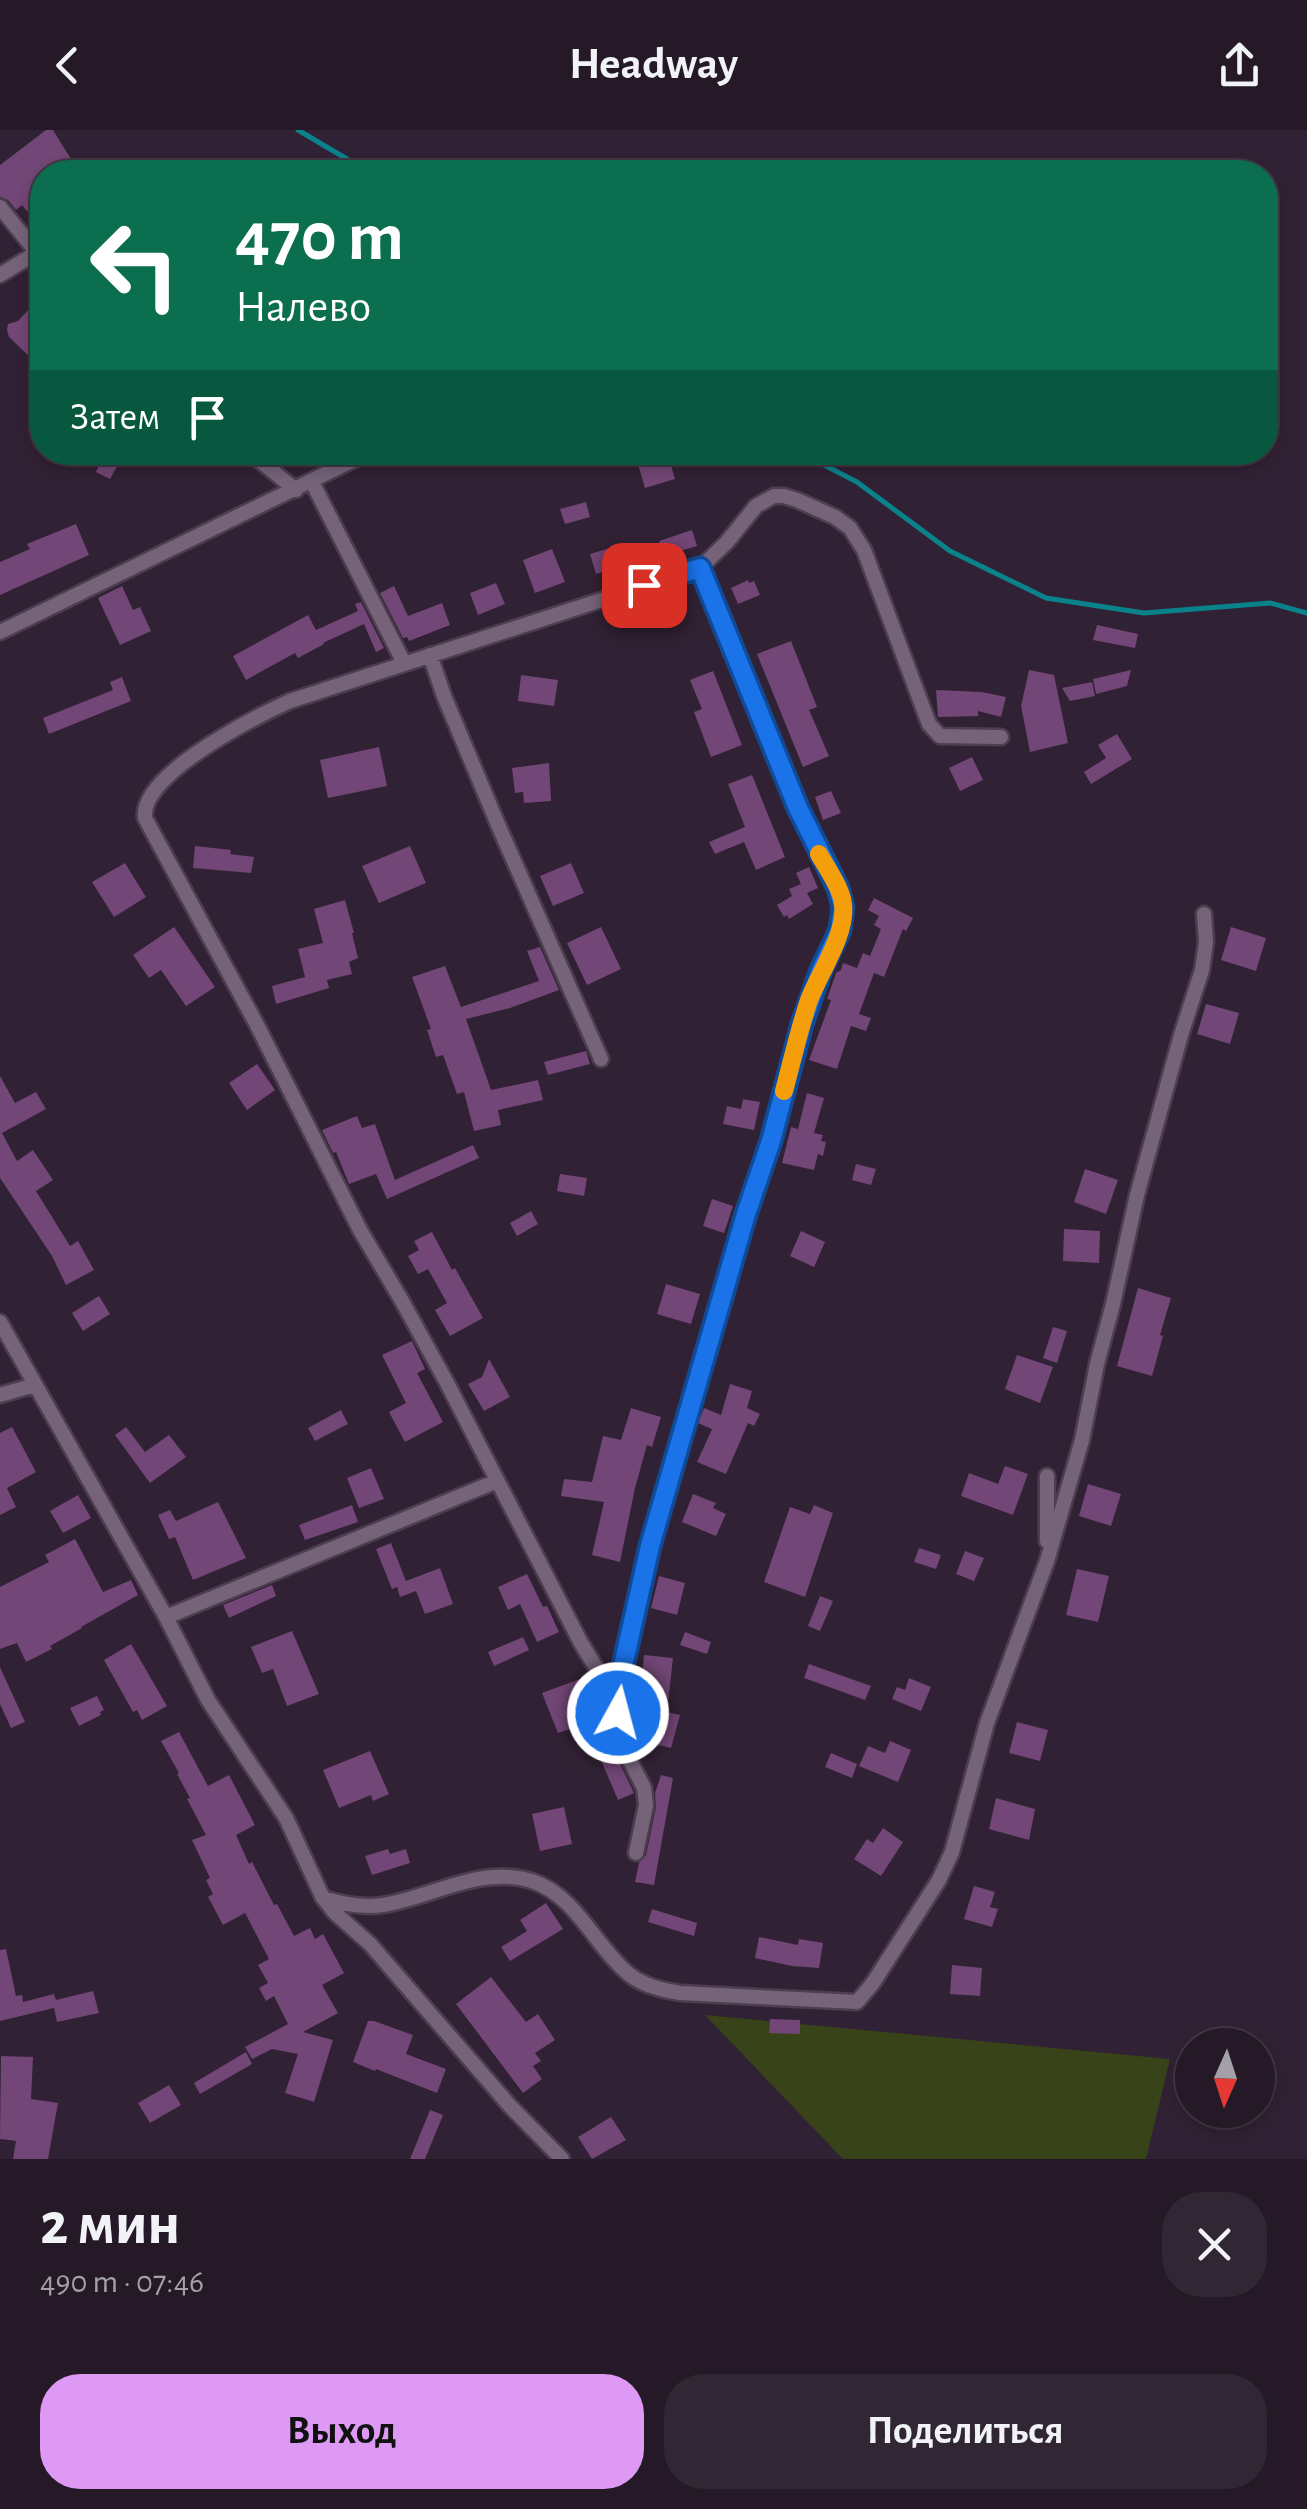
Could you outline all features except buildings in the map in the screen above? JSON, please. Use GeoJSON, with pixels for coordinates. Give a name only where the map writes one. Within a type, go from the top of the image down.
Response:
{"type":"FeatureCollection","features":[{"type":"Feature","properties":{"kind":"street"},"geometry":{"type":"LineString","coordinates":[[0,208],[30,245]]}},
{"type":"Feature","properties":{"kind":"street"},"geometry":{"type":"LineString","coordinates":[[0,275],[30,260]]}},
{"type":"Feature","properties":{"kind":"street"},"geometry":{"type":"LineString","coordinates":[[265,465],[296,490]]}},
{"type":"Feature","properties":{"kind":"street"},"geometry":{"type":"LineString","coordinates":[[0,632],[345,465]]}},
{"type":"Feature","properties":{"kind":"street"},"geometry":{"type":"LineString","coordinates":[[312,482],[404,663]]}},
{"type":"Feature","properties":{"kind":"street"},"geometry":{"type":"LineString","coordinates":[[617,1702],[581,1644],[412,1317],[360,1230],[257,1025],[145,818],[144,808],[163,782],[204,747],[244,723],[290,701],[700,568],[756,506],[774,496],[798,500],[850,528],[864,550],[934,731],[940,736],[1001,737]]}},
{"type":"Feature","properties":{"kind":"street"},"geometry":{"type":"LineString","coordinates":[[636,1853],[646,1804],[644,1788],[622,1747],[617,1702],[650,1546],[746,1214],[771,1141],[804,1016],[840,930],[843,907],[700,568]]}},
{"type":"Feature","properties":{"kind":"street"},"geometry":{"type":"LineString","coordinates":[[430,655],[499,827],[601,1059]]}},
{"type":"Feature","properties":{"kind":"street"},"geometry":{"type":"LineString","coordinates":[[322,1898],[345,1904],[385,1905],[448,1885],[511,1877],[549,1889],[568,1904],[630,1974],[664,1990],[858,2002],[939,1880],[952,1852],[987,1723],[1047,1562],[1082,1440],[1136,1194],[1202,970],[1204,914]]}},
{"type":"Feature","properties":{"kind":"street"},"geometry":{"type":"LineString","coordinates":[[0,1322],[208,1700],[286,1818],[322,1898],[370,1944],[510,2106],[562,2159]]}},
{"type":"Feature","properties":{"kind":"street"},"geometry":{"type":"LineString","coordinates":[[0,1395],[36,1385]]}},
{"type":"Feature","properties":{"kind":"street"},"geometry":{"type":"LineString","coordinates":[[1047,1476],[1047,1562]]}},
{"type":"Feature","properties":{"kind":"street"},"geometry":{"type":"LineString","coordinates":[[166,1618],[497,1481]]}},
{"type":"Feature","properties":{"kind":"green space"},"geometry":{"type":"Polygon","coordinates":[[[705,2015],[1170,2059],[1146,2159],[843,2159],[705,2015]]]}},
{"type":"Feature","properties":{"kind":"waterway"},"geometry":{"type":"LineString","coordinates":[[298,130],[347,160]]}},
{"type":"Feature","properties":{"kind":"waterway"},"geometry":{"type":"LineString","coordinates":[[824,465],[857,482],[950,551],[1046,598],[1144,613],[1270,603],[1307,613]]}},
{"type":"Feature","properties":{"kind":"slow traffic"},"geometry":{"type":"LineString","coordinates":[[784,1091],[808,1002],[842,921],[838,888],[819,854]]}},
{"type":"Feature","properties":{"kind":"route"},"geometry":{"type":"LineString","coordinates":[[618,1713],[623,1666],[650,1546],[746,1214],[771,1141],[808,1002],[837,939],[843,907],[700,568],[644,585]]}}]}
